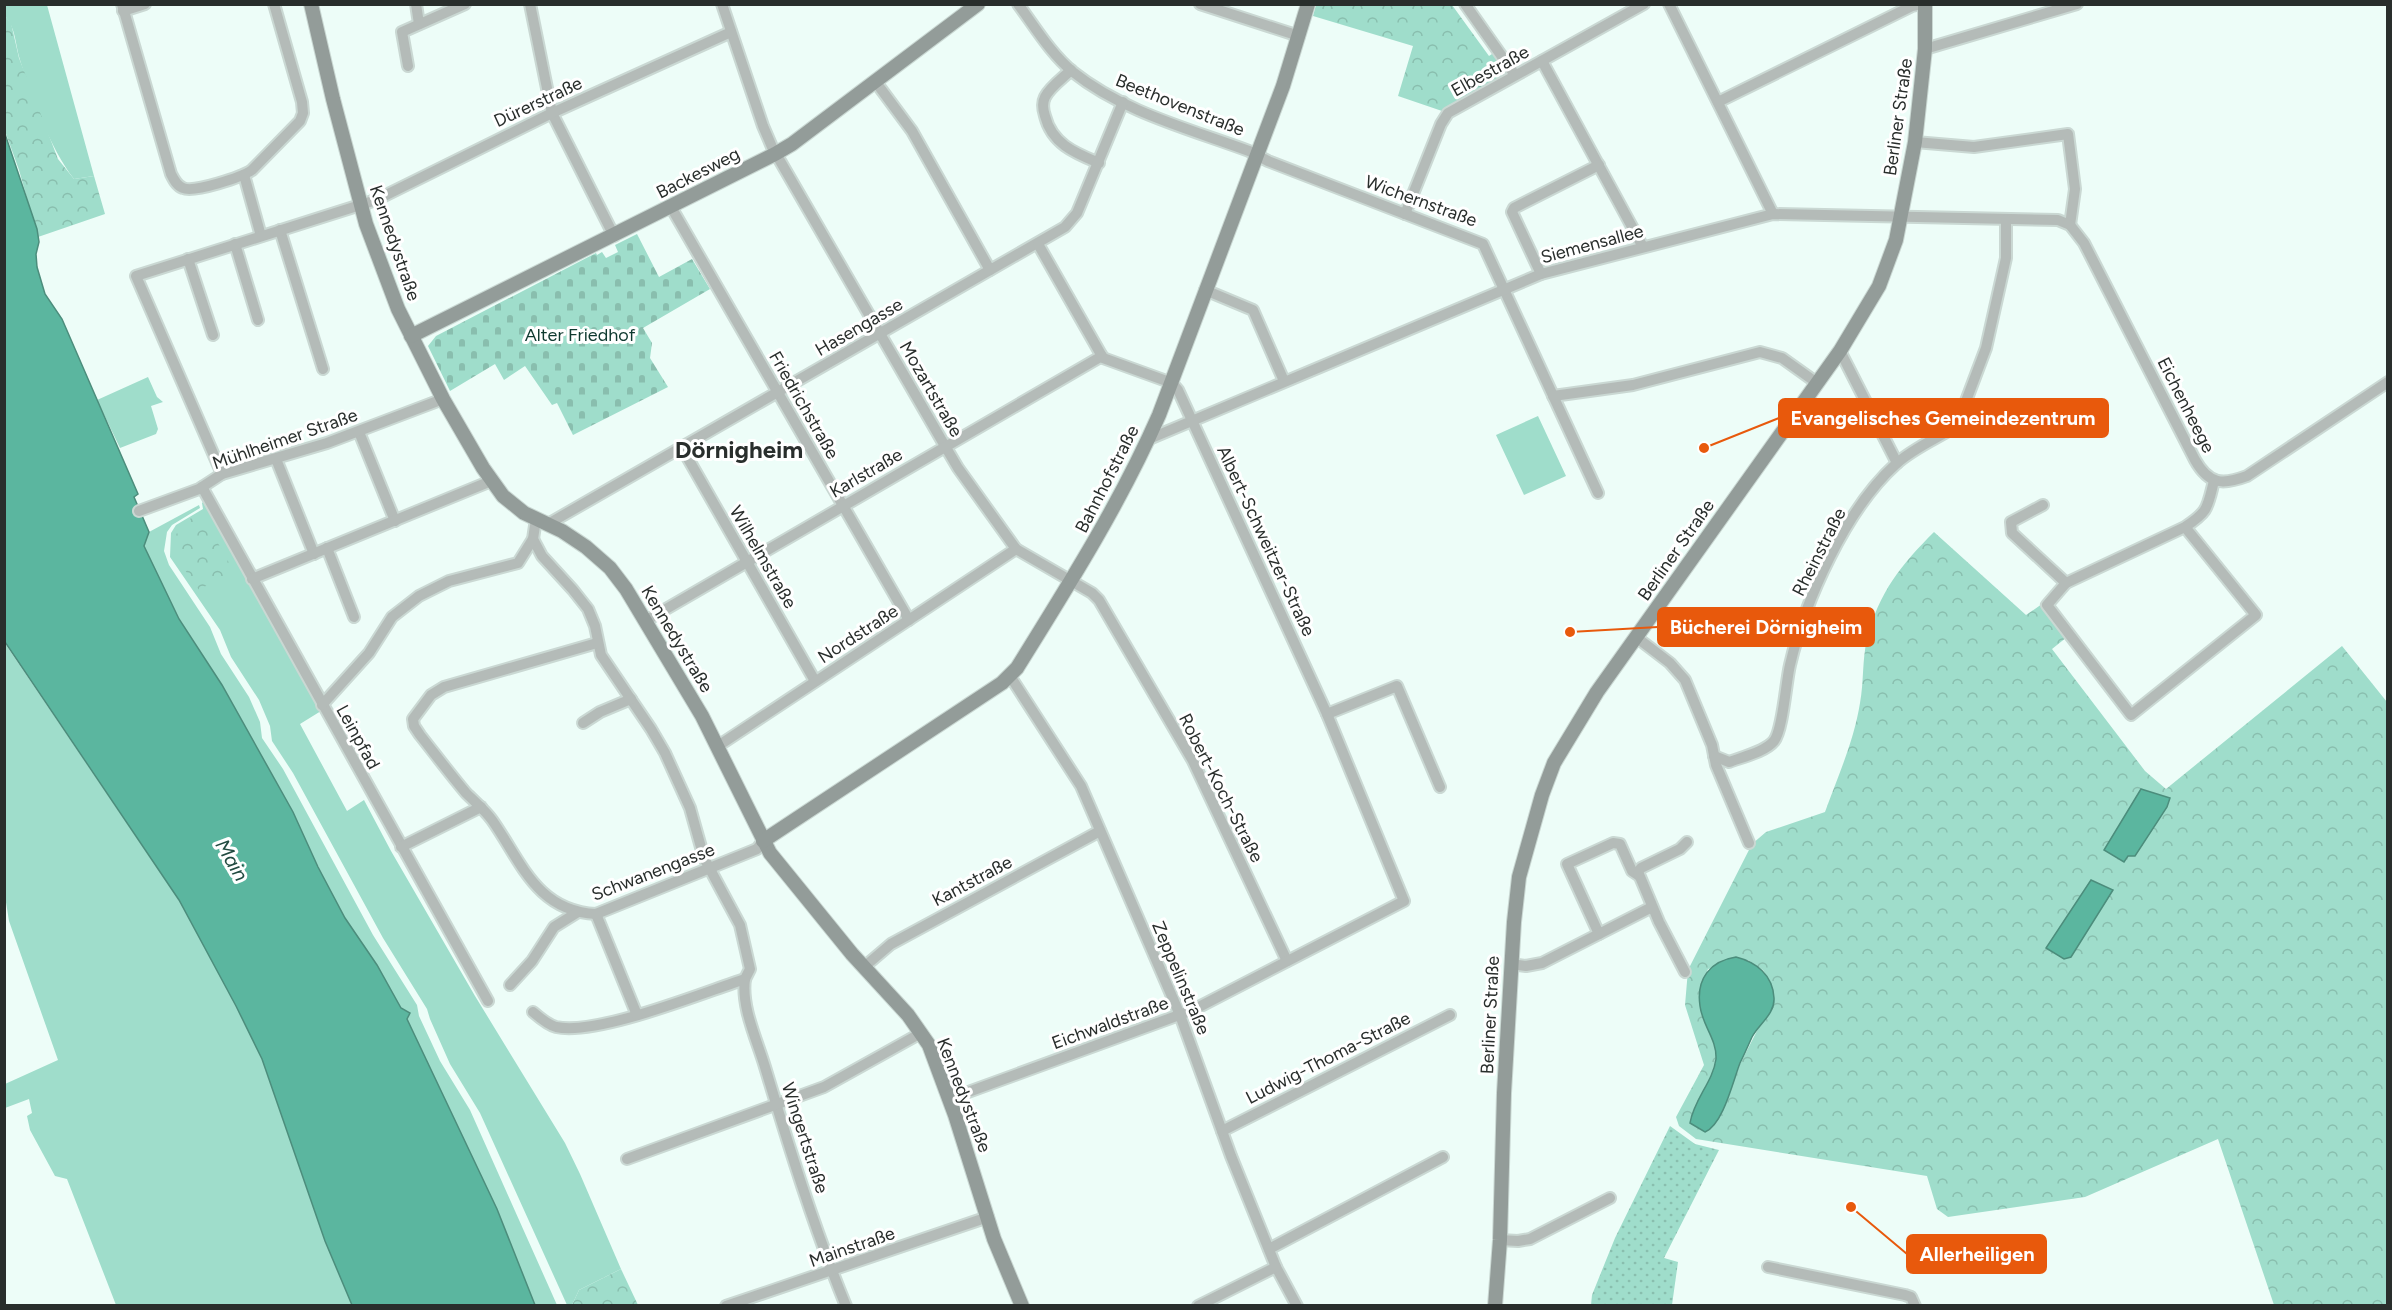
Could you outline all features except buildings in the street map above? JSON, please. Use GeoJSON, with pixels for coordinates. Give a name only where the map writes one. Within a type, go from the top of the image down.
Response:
{"type":"FeatureCollection","features":[{"type":"Feature","properties":{"kind":"street"},"geometry":{"type":"LineString","coordinates":[[145,4],[122,8],[167,162],[177,184],[189,190],[243,176],[252,170],[300,121],[303,113],[302,102],[274,4]]}},
{"type":"Feature","properties":{"kind":"street","name":"Kennedystraße"},"geometry":{"type":"LineString","coordinates":[[311,4],[360,205],[388,283],[411,336],[443,399],[491,481],[508,501],[542,522],[571,536],[603,561],[626,589],[718,746],[763,841],[785,873],[921,1033],[934,1056],[950,1099],[994,1239],[1022,1305]]}},
{"type":"Feature","properties":{"kind":"street"},"geometry":{"type":"LineString","coordinates":[[416,4],[419,24]]}},
{"type":"Feature","properties":{"kind":"street"},"geometry":{"type":"LineString","coordinates":[[408,66],[402,32],[465,4]]}},
{"type":"Feature","properties":{"kind":"street"},"geometry":{"type":"LineString","coordinates":[[530,4],[552,113],[614,236]]}},
{"type":"Feature","properties":{"kind":"street","name":"Mozartstraße"},"geometry":{"type":"LineString","coordinates":[[722,4],[763,126],[775,154],[945,446],[1016,549],[1072,581]]}},
{"type":"Feature","properties":{"kind":"street","name":"Backesweg"},"geometry":{"type":"LineString","coordinates":[[411,336],[775,154],[792,144],[978,4]]}},
{"type":"Feature","properties":{"kind":"street","name":"Beethovenstraße"},"geometry":{"type":"LineString","coordinates":[[1018,4],[1051,48],[1071,70],[1123,102],[1257,156]]}},
{"type":"Feature","properties":{"kind":"street"},"geometry":{"type":"LineString","coordinates":[[1200,4],[1299,36]]}},
{"type":"Feature","properties":{"kind":"street","name":"Bahnhofstraße"},"geometry":{"type":"LineString","coordinates":[[763,841],[1002,683],[1010,676],[1072,581],[1149,439],[1172,383],[1257,156],[1308,4]]}},
{"type":"Feature","properties":{"kind":"street"},"geometry":{"type":"LineString","coordinates":[[1465,4],[1515,75]]}},
{"type":"Feature","properties":{"kind":"street","name":"Elbestraße"},"geometry":{"type":"LineString","coordinates":[[1406,214],[1419,174],[1444,118],[1452,110],[1644,4]]}},
{"type":"Feature","properties":{"kind":"street"},"geometry":{"type":"LineString","coordinates":[[1669,4],[1773,214]]}},
{"type":"Feature","properties":{"kind":"street"},"geometry":{"type":"LineString","coordinates":[[1718,102],[1912,6],[1924,4]]}},
{"type":"Feature","properties":{"kind":"street","name":"Berliner Straße"},"geometry":{"type":"LineString","coordinates":[[1495,1305],[1500,1240],[1504,1093],[1511,964],[1519,877],[1545,785],[1554,763],[1583,713],[1840,351],[1879,286],[1891,257],[1915,142],[1925,49],[1924,4]]}},
{"type":"Feature","properties":{"kind":"street"},"geometry":{"type":"LineString","coordinates":[[1925,49],[2077,4]]}},
{"type":"Feature","properties":{"kind":"street","name":"Dürerstraße"},"geometry":{"type":"LineString","coordinates":[[222,474],[136,276],[376,200],[552,113],[731,32]]}},
{"type":"Feature","properties":{"kind":"street"},"geometry":{"type":"LineString","coordinates":[[1542,61],[1643,247]]}},
{"type":"Feature","properties":{"kind":"street"},"geometry":{"type":"LineString","coordinates":[[1071,70],[1045,96],[1043,102],[1048,127],[1063,146],[1099,163]]}},
{"type":"Feature","properties":{"kind":"street"},"geometry":{"type":"LineString","coordinates":[[875,81],[912,131],[990,270]]}},
{"type":"Feature","properties":{"kind":"street","name":"Hasengasse"},"geometry":{"type":"LineString","coordinates":[[542,522],[682,448],[1065,227],[1074,219],[1123,102]]}},
{"type":"Feature","properties":{"kind":"street"},"geometry":{"type":"LineString","coordinates":[[1915,142],[1974,147],[2068,134],[2076,189],[2070,225]]}},
{"type":"Feature","properties":{"kind":"street","name":"Wichernstraße"},"geometry":{"type":"LineString","coordinates":[[1257,156],[1483,244],[1598,493]]}},
{"type":"Feature","properties":{"kind":"street"},"geometry":{"type":"LineString","coordinates":[[1541,274],[1512,212],[1514,208],[1599,165]]}},
{"type":"Feature","properties":{"kind":"street"},"geometry":{"type":"LineString","coordinates":[[243,176],[261,236]]}},
{"type":"Feature","properties":{"kind":"street","name":"Friedrichstraße"},"geometry":{"type":"LineString","coordinates":[[671,207],[909,620]]}},
{"type":"Feature","properties":{"kind":"street","name":"Siemensallee"},"geometry":{"type":"LineString","coordinates":[[1149,439],[1541,274],[1773,214],[2058,220],[2070,225]]}},
{"type":"Feature","properties":{"kind":"street","name":"Rheinstraße"},"geometry":{"type":"LineString","coordinates":[[1714,756],[1729,762],[1764,748],[1774,741],[1779,731],[1784,694],[1797,638],[1813,595],[1851,521],[1867,497],[1897,463],[1950,430],[1966,401],[1986,348],[2004,267],[2006,220]]}},
{"type":"Feature","properties":{"kind":"street","name":"Eichenheege"},"geometry":{"type":"LineString","coordinates":[[2070,225],[2084,243],[2195,460],[2203,473],[2214,481]]}},
{"type":"Feature","properties":{"kind":"street"},"geometry":{"type":"LineString","coordinates":[[280,230],[323,369]]}},
{"type":"Feature","properties":{"kind":"street"},"geometry":{"type":"LineString","coordinates":[[235,244],[258,320]]}},
{"type":"Feature","properties":{"kind":"street"},"geometry":{"type":"LineString","coordinates":[[1038,244],[1102,356],[1172,383]]}},
{"type":"Feature","properties":{"kind":"street"},"geometry":{"type":"LineString","coordinates":[[188,259],[213,335]]}},
{"type":"Feature","properties":{"kind":"street"},"geometry":{"type":"LineString","coordinates":[[1205,290],[1253,310],[1284,381]]}},
{"type":"Feature","properties":{"kind":"street"},"geometry":{"type":"LineString","coordinates":[[1840,351],[1897,463]]}},
{"type":"Feature","properties":{"kind":"street"},"geometry":{"type":"LineString","coordinates":[[1553,396],[1633,385],[1760,352],[1782,358],[1817,382]]}},
{"type":"Feature","properties":{"kind":"street","name":"Karlstraße"},"geometry":{"type":"LineString","coordinates":[[646,620],[1102,356]]}},
{"type":"Feature","properties":{"kind":"street"},"geometry":{"type":"LineString","coordinates":[[2185,527],[2256,615],[2131,715],[2047,605],[2067,583],[2185,527],[2206,510],[2214,481],[2228,483],[2247,476],[2388,382]]}},
{"type":"Feature","properties":{"kind":"street","name":"Albert-Schweitzer-Straße"},"geometry":{"type":"LineString","coordinates":[[1172,383],[1178,390],[1327,714],[1404,901]]}},
{"type":"Feature","properties":{"kind":"street","name":"Mühlheimer Straße"},"geometry":{"type":"LineString","coordinates":[[139,511],[202,487],[222,474],[359,432],[443,399]]}},
{"type":"Feature","properties":{"kind":"street"},"geometry":{"type":"LineString","coordinates":[[359,432],[395,521]]}},
{"type":"Feature","properties":{"kind":"street","name":"Wilhelmstraße"},"geometry":{"type":"LineString","coordinates":[[682,448],[815,681]]}},
{"type":"Feature","properties":{"kind":"street"},"geometry":{"type":"LineString","coordinates":[[276,459],[314,554]]}},
{"type":"Feature","properties":{"kind":"street"},"geometry":{"type":"LineString","coordinates":[[252,579],[491,481]]}},
{"type":"Feature","properties":{"kind":"street","name":"Leinpfad"},"geometry":{"type":"LineString","coordinates":[[202,487],[488,1001]]}},
{"type":"Feature","properties":{"kind":"street"},"geometry":{"type":"LineString","coordinates":[[2043,505],[2011,522],[2012,533],[2067,583]]}},
{"type":"Feature","properties":{"kind":"street"},"geometry":{"type":"LineString","coordinates":[[322,705],[369,653],[392,617],[426,591],[449,581],[518,563],[542,522]]}},
{"type":"Feature","properties":{"kind":"street","name":"Wingertstraße"},"geometry":{"type":"LineString","coordinates":[[533,539],[542,556],[588,609],[595,626],[601,655],[656,737],[678,781],[696,826],[702,852],[740,925],[750,969],[745,979],[744,998],[831,1271],[846,1305]]}},
{"type":"Feature","properties":{"kind":"street"},"geometry":{"type":"LineString","coordinates":[[327,548],[354,617]]}},
{"type":"Feature","properties":{"kind":"street","name":"Nordstraße"},"geometry":{"type":"LineString","coordinates":[[718,746],[1016,549]]}},
{"type":"Feature","properties":{"kind":"street","name":"Robert-Koch-Straße"},"geometry":{"type":"LineString","coordinates":[[1072,581],[1099,600],[1190,755],[1287,961]]}},
{"type":"Feature","properties":{"kind":"street"},"geometry":{"type":"LineString","coordinates":[[1636,637],[1670,663],[1685,680],[1712,745],[1716,765],[1749,843]]}},
{"type":"Feature","properties":{"kind":"street"},"geometry":{"type":"LineString","coordinates":[[578,912],[551,899],[533,883],[491,819],[420,735],[413,722],[415,715],[426,700],[444,687],[597,643]]}},
{"type":"Feature","properties":{"kind":"street","name":"Zeppelinstraße"},"geometry":{"type":"LineString","coordinates":[[1010,676],[1081,786],[1180,1015],[1222,1131],[1276,1267],[1297,1305]]}},
{"type":"Feature","properties":{"kind":"street"},"geometry":{"type":"LineString","coordinates":[[1327,714],[1397,686],[1440,787]]}},
{"type":"Feature","properties":{"kind":"street"},"geometry":{"type":"LineString","coordinates":[[583,723],[600,712],[631,699]]}},
{"type":"Feature","properties":{"kind":"street"},"geometry":{"type":"LineString","coordinates":[[401,847],[481,807]]}},
{"type":"Feature","properties":{"kind":"street","name":"Kantstraße"},"geometry":{"type":"LineString","coordinates":[[864,967],[891,944],[1100,831]]}},
{"type":"Feature","properties":{"kind":"street","name":"Schwanengasse"},"geometry":{"type":"LineString","coordinates":[[510,985],[532,961],[554,927],[578,912],[596,914],[757,849],[763,841]]}},
{"type":"Feature","properties":{"kind":"street"},"geometry":{"type":"LineString","coordinates":[[1638,875],[1641,868],[1680,849],[1687,842]]}},
{"type":"Feature","properties":{"kind":"street"},"geometry":{"type":"LineString","coordinates":[[1599,934],[1568,864],[1613,843],[1620,844],[1632,871],[1638,875],[1685,972]]}},
{"type":"Feature","properties":{"kind":"street","name":"Eichwaldstraße"},"geometry":{"type":"LineString","coordinates":[[950,1099],[1180,1015],[1404,901]]}},
{"type":"Feature","properties":{"kind":"street"},"geometry":{"type":"LineString","coordinates":[[1511,964],[1526,966],[1542,963],[1652,907]]}},
{"type":"Feature","properties":{"kind":"street"},"geometry":{"type":"LineString","coordinates":[[596,914],[638,1015]]}},
{"type":"Feature","properties":{"kind":"street"},"geometry":{"type":"LineString","coordinates":[[533,1012],[554,1027],[592,1026],[638,1015],[745,979]]}},
{"type":"Feature","properties":{"kind":"street","name":"Ludwig-Thoma-Straße"},"geometry":{"type":"LineString","coordinates":[[1222,1131],[1450,1015]]}},
{"type":"Feature","properties":{"kind":"street"},"geometry":{"type":"LineString","coordinates":[[627,1160],[777,1106],[828,1085],[921,1033]]}},
{"type":"Feature","properties":{"kind":"street"},"geometry":{"type":"LineString","coordinates":[[1269,1249],[1443,1157]]}},
{"type":"Feature","properties":{"kind":"street"},"geometry":{"type":"LineString","coordinates":[[1500,1240],[1530,1239],[1610,1198]]}},
{"type":"Feature","properties":{"kind":"street","name":"Mainstraße"},"geometry":{"type":"LineString","coordinates":[[726,1305],[988,1217]]}},
{"type":"Feature","properties":{"kind":"street"},"geometry":{"type":"LineString","coordinates":[[1198,1305],[1276,1267]]}},
{"type":"Feature","properties":{"kind":"street"},"geometry":{"type":"LineString","coordinates":[[1768,1267],[1905,1295],[1911,1297],[1916,1305]]}},
{"type":"Feature","properties":{"kind":"green space"},"geometry":{"type":"Polygon","coordinates":[[[4,5],[47,5],[94,176],[74,179],[57,153],[30,90],[13,31],[5,16],[4,5]]]}},
{"type":"Feature","properties":{"kind":"green space"},"geometry":{"type":"Polygon","coordinates":[[[1316,5],[1452,5],[1489,56],[1495,52],[1504,65],[1500,79],[1442,111],[1398,96],[1413,46],[1313,16],[1316,5]]]}},
{"type":"Feature","properties":{"kind":"green space"},"geometry":{"type":"Polygon","coordinates":[[[5,16],[11,23],[19,58],[58,159],[74,179],[94,176],[105,214],[38,237],[5,131],[5,16]]]}},
{"type":"Feature","properties":{"kind":"green space","name":"Alter Friedhof"},"geometry":{"type":"Polygon","coordinates":[[[637,234],[659,277],[692,259],[710,289],[643,328],[652,343],[650,358],[668,387],[573,435],[557,403],[552,405],[525,366],[504,380],[495,364],[450,391],[428,346],[436,336],[596,253],[597,255],[602,252],[606,258],[618,252],[615,245],[637,234]]]}},
{"type":"Feature","properties":{"kind":"green space"},"geometry":{"type":"Polygon","coordinates":[[[148,377],[157,397],[163,402],[151,406],[158,429],[156,434],[120,448],[97,400],[148,377]]]}},
{"type":"Feature","properties":{"kind":"green space"},"geometry":{"type":"Polygon","coordinates":[[[1538,416],[1566,476],[1524,495],[1496,435],[1538,416]]]}},
{"type":"Feature","properties":{"kind":"green space"},"geometry":{"type":"Polygon","coordinates":[[[206,499],[321,711],[300,724],[347,811],[364,800],[475,996],[565,1143],[580,1174],[621,1269],[579,1290],[572,1305],[567,1305],[480,1113],[450,1064],[427,1009],[383,938],[293,773],[272,741],[270,726],[259,700],[231,657],[220,630],[170,557],[171,533],[176,525],[203,509],[202,503],[206,499]]]}},
{"type":"Feature","properties":{"kind":"green space"},"geometry":{"type":"Polygon","coordinates":[[[199,505],[200,508],[172,525],[167,532],[164,551],[169,565],[210,627],[221,654],[249,697],[260,722],[262,738],[283,769],[373,935],[417,1005],[419,1016],[440,1061],[470,1110],[557,1305],[535,1305],[497,1209],[407,1019],[410,1013],[401,1008],[377,965],[345,918],[293,812],[222,685],[179,619],[144,546],[149,532],[199,505]]]}},
{"type":"Feature","properties":{"kind":"green space"},"geometry":{"type":"Polygon","coordinates":[[[201,513],[233,570],[199,590],[179,559],[175,543],[176,534],[183,524],[201,513]]]}},
{"type":"Feature","properties":{"kind":"green space"},"geometry":{"type":"Polygon","coordinates":[[[1934,532],[2026,615],[2042,604],[2067,637],[2052,649],[2145,771],[2166,789],[2342,646],[2387,702],[2387,1305],[2274,1305],[2218,1139],[2085,1197],[1948,1217],[1937,1209],[1927,1176],[1696,1139],[1679,1126],[1676,1117],[1704,1065],[1685,1005],[1688,970],[1752,844],[1766,832],[1825,812],[1854,731],[1861,695],[1865,647],[1872,622],[1893,580],[1934,532]],[[1748,960],[1708,969],[1701,991],[1700,1005],[1714,1044],[1716,1058],[1712,1075],[1695,1106],[1690,1122],[1727,1100],[1740,1064],[1759,1027],[1770,982],[1763,970],[1748,960]]]}},
{"type":"Feature","properties":{"kind":"green space"},"geometry":{"type":"Polygon","coordinates":[[[4,642],[179,900],[236,1006],[262,1059],[325,1241],[352,1305],[116,1305],[67,1179],[55,1176],[30,1130],[27,1116],[32,1113],[29,1099],[5,1108],[5,1084],[58,1060],[9,921],[5,896],[4,642]]]}},
{"type":"Feature","properties":{"kind":"green space"},"geometry":{"type":"Polygon","coordinates":[[[1670,1126],[1695,1144],[1719,1150],[1664,1258],[1678,1262],[1672,1305],[1591,1305],[1592,1295],[1615,1238],[1670,1126]]]}},
{"type":"Feature","properties":{"kind":"green space"},"geometry":{"type":"Polygon","coordinates":[[[621,1269],[638,1305],[572,1305],[579,1290],[621,1269]]]}},
{"type":"Feature","properties":{"kind":"water","name":"Main"},"geometry":{"type":"Polygon","coordinates":[[[4,131],[37,229],[39,242],[36,254],[37,267],[45,294],[62,319],[138,494],[134,497],[149,532],[144,546],[179,619],[222,685],[293,812],[345,918],[377,965],[401,1008],[410,1013],[407,1019],[497,1209],[535,1305],[352,1305],[325,1241],[262,1059],[236,1006],[179,900],[5,642],[4,131]]]}},
{"type":"Feature","properties":{"kind":"water"},"geometry":{"type":"Polygon","coordinates":[[[2141,789],[2170,798],[2167,807],[2135,856],[2128,856],[2124,862],[2104,850],[2141,789]]]}},
{"type":"Feature","properties":{"kind":"water"},"geometry":{"type":"Polygon","coordinates":[[[2091,880],[2113,890],[2071,957],[2064,959],[2046,948],[2091,880]]]}},
{"type":"Feature","properties":{"kind":"water"},"geometry":{"type":"Polygon","coordinates":[[[1736,957],[1757,966],[1767,976],[1773,990],[1774,1004],[1752,1037],[1722,1112],[1717,1121],[1705,1132],[1690,1123],[1716,1059],[1714,1045],[1701,1013],[1700,988],[1712,967],[1736,957]]]}},
{"type":"Feature","properties":{"kind":"place","name":"Evangelisches Gemeindezentrum"},"geometry":{"type":"Point","coordinates":[1704,448]}},
{"type":"Feature","properties":{"kind":"place","name":"Bücherei Dörnigheim"},"geometry":{"type":"Point","coordinates":[1570,632]}},
{"type":"Feature","properties":{"kind":"place","name":"Allerheiligen"},"geometry":{"type":"Point","coordinates":[1851,1207]}},
{"type":"Feature","properties":{"kind":"district","name":"Dörnigheim"},"geometry":{"type":"Point","coordinates":[739,450]}}]}
